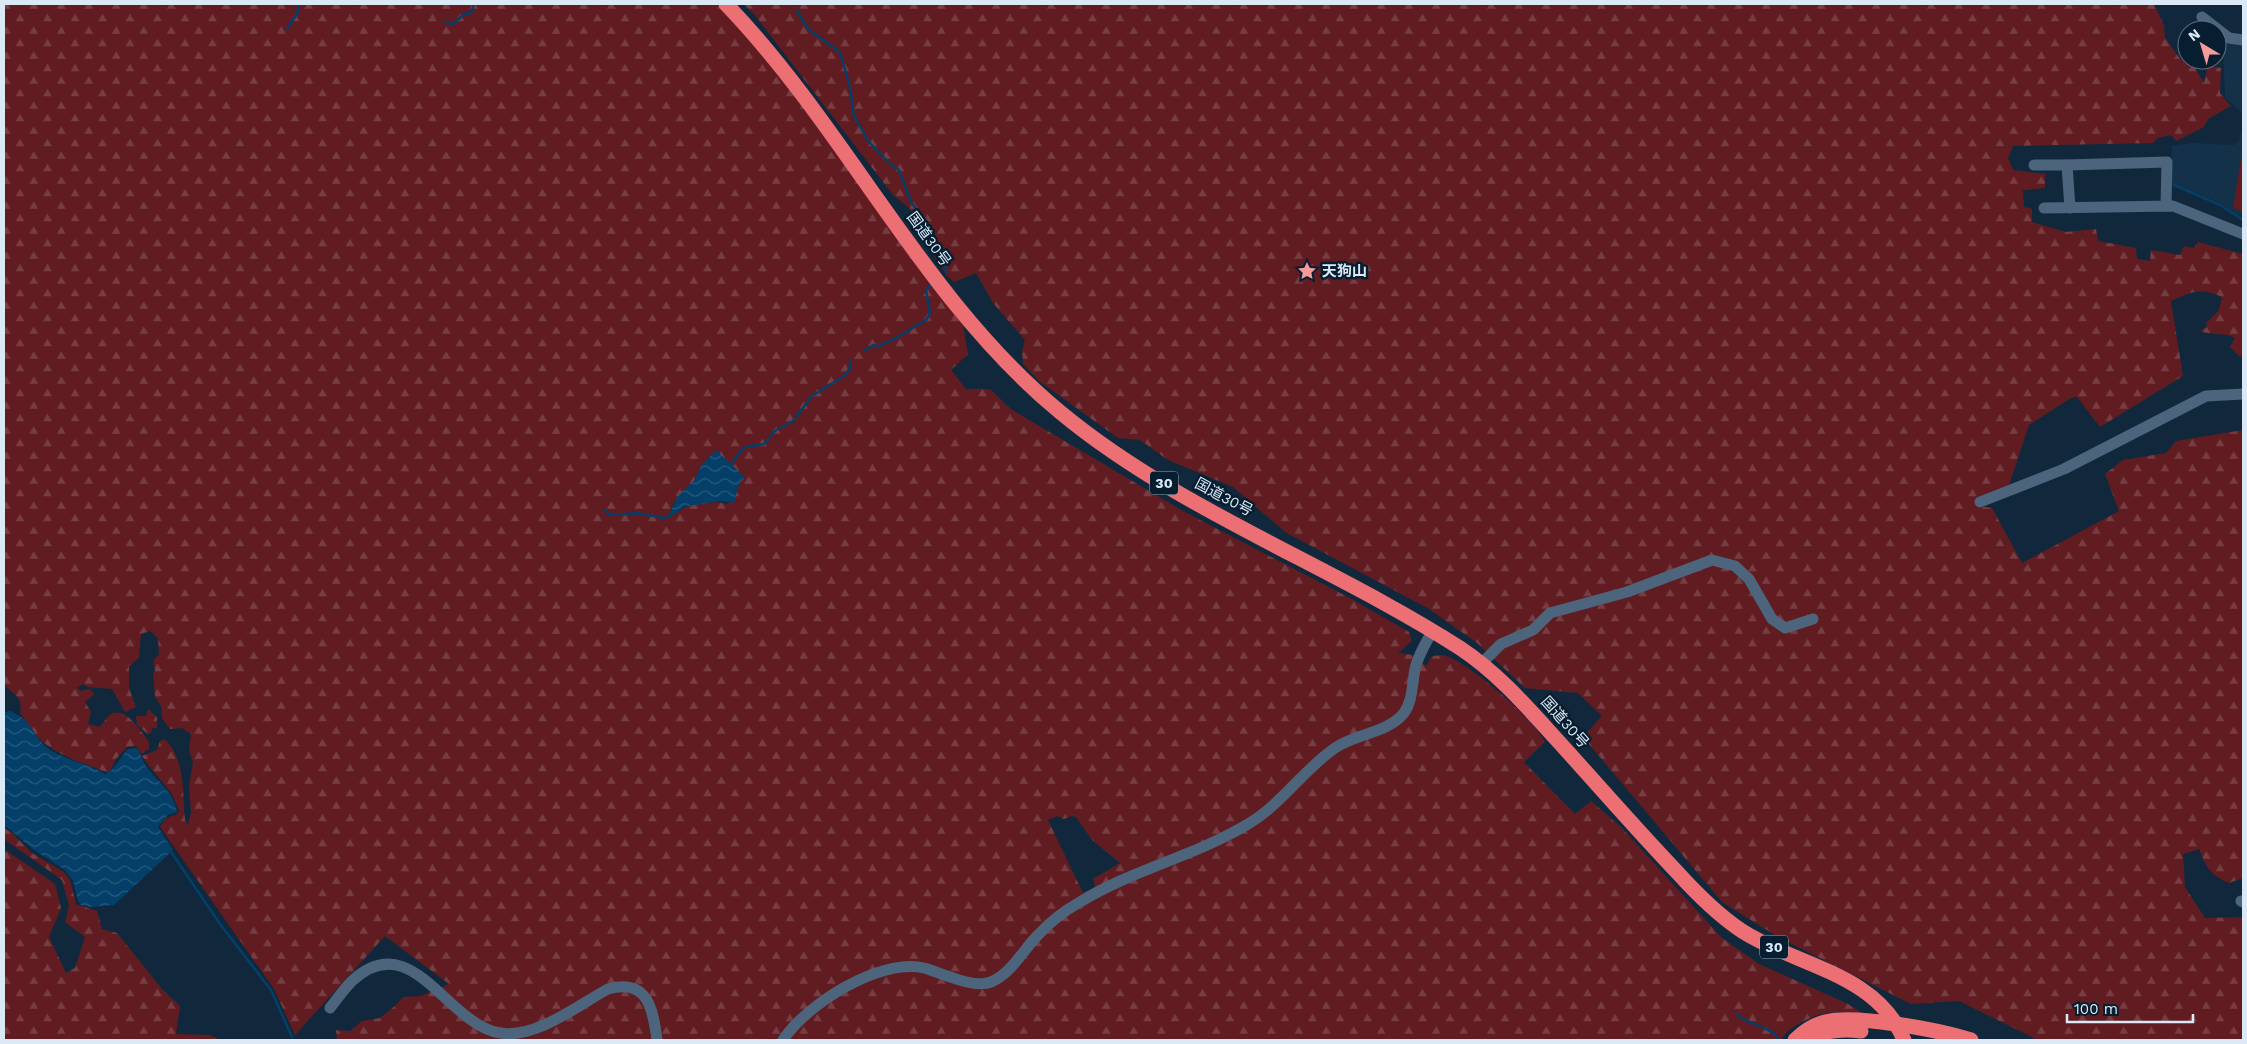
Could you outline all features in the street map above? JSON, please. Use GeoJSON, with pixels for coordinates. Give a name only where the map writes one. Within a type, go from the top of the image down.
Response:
{"type":"FeatureCollection","features":[{"type":"Feature","properties":{"kind":"highway","name":"国道30号"},"geometry":{"type":"LineString","coordinates":[[726,4],[778,62],[941,287],[974,328],[1029,386],[1085,432],[1154,478],[1432,632],[1482,664],[1521,700],[1680,875],[1702,904],[1735,936],[1765,954],[1828,982],[1876,1008],[1896,1024],[1904,1040]]}},
{"type":"Feature","properties":{"kind":"highway","name":"国道30号"},"geometry":{"type":"LineString","coordinates":[[1876,1008],[1893,1040]]}},
{"type":"Feature","properties":{"kind":"highway"},"geometry":{"type":"LineString","coordinates":[[1806,1037],[1824,1022],[1848,1020],[1917,1028],[1971,1040]]}},
{"type":"Feature","properties":{"kind":"highway"},"geometry":{"type":"LineString","coordinates":[[1806,1037],[1846,1030],[1939,1040]]}},
{"type":"Feature","properties":{"kind":"street"},"geometry":{"type":"LineString","coordinates":[[2202,18],[2229,38],[2243,40]]}},
{"type":"Feature","properties":{"kind":"street"},"geometry":{"type":"LineString","coordinates":[[2034,165],[2167,162],[2166,206]]}},
{"type":"Feature","properties":{"kind":"street"},"geometry":{"type":"LineString","coordinates":[[2067,165],[2070,208]]}},
{"type":"Feature","properties":{"kind":"street"},"geometry":{"type":"LineString","coordinates":[[2044,208],[2173,206],[2243,234]]}},
{"type":"Feature","properties":{"kind":"street"},"geometry":{"type":"LineString","coordinates":[[1980,502],[2064,469],[2206,396],[2243,394]]}},
{"type":"Feature","properties":{"kind":"street"},"geometry":{"type":"LineString","coordinates":[[1482,664],[1501,644],[1533,630],[1550,613],[1627,592],[1712,560],[1735,566],[1749,579],[1772,619],[1785,628],[1813,619]]}},
{"type":"Feature","properties":{"kind":"street"},"geometry":{"type":"LineString","coordinates":[[783,1040],[798,1021],[817,1006],[872,974],[886,969],[916,967],[975,983],[990,982],[1006,971],[1049,924],[1079,902],[1249,824],[1286,795],[1316,764],[1335,748],[1354,737],[1387,725],[1403,714],[1410,698],[1418,660],[1432,632]]}},
{"type":"Feature","properties":{"kind":"street"},"geometry":{"type":"LineString","coordinates":[[330,1008],[351,982],[373,967],[385,965],[398,966],[410,969],[431,983],[475,1024],[501,1033],[515,1033],[542,1026],[601,992],[619,986],[637,990],[648,1000],[654,1014],[657,1040]]}},
{"type":"Feature","properties":{"kind":"shaded area"},"geometry":{"type":"Polygon","coordinates":[[[2227,40],[2243,44],[2243,114],[2225,97],[2224,70],[2227,70],[2227,40]]]}},
{"type":"Feature","properties":{"kind":"shaded area"},"geometry":{"type":"Polygon","coordinates":[[[2243,124],[2243,218],[2214,200],[2171,183],[2172,146],[2192,143],[2234,145],[2239,141],[2243,124]]]}},
{"type":"Feature","properties":{"kind":"green space"},"geometry":{"type":"Polygon","coordinates":[[[4,4],[717,4],[761,50],[963,325],[968,354],[951,370],[966,389],[990,389],[1012,410],[1183,511],[1348,597],[1409,632],[1412,641],[1398,653],[1413,655],[1426,666],[1432,656],[1444,655],[1469,669],[1499,692],[1538,732],[1545,742],[1524,762],[1575,814],[1591,801],[1621,827],[1722,938],[1759,964],[1848,1004],[1862,1013],[1831,1012],[1821,1014],[1801,1022],[1789,1030],[1781,1040],[337,1040],[336,1030],[350,1031],[362,1021],[380,1018],[403,997],[421,996],[449,984],[385,936],[295,1035],[274,989],[160,827],[166,819],[176,815],[179,811],[168,789],[142,756],[157,750],[160,741],[165,739],[172,748],[180,767],[185,820],[188,825],[191,812],[189,786],[193,762],[189,751],[191,734],[182,728],[170,729],[162,718],[161,706],[155,697],[153,661],[159,654],[158,638],[150,631],[141,634],[139,658],[129,666],[129,688],[136,707],[125,712],[112,689],[88,687],[83,684],[77,688],[81,691],[90,689],[94,694],[85,702],[91,712],[88,724],[100,727],[111,714],[122,714],[138,727],[149,742],[149,749],[141,754],[136,746],[127,747],[116,759],[109,773],[74,760],[54,750],[40,740],[20,713],[21,708],[18,698],[6,686],[4,687],[4,4]],[[701,466],[694,481],[674,502],[669,515],[700,503],[718,502],[728,504],[739,484],[701,466]],[[1057,816],[1048,820],[1083,893],[1095,887],[1093,879],[1120,863],[1092,840],[1076,817],[1072,816],[1064,819],[1057,816]]]}},
{"type":"Feature","properties":{"kind":"green space"},"geometry":{"type":"Polygon","coordinates":[[[743,4],[2154,4],[2164,25],[2165,38],[2177,54],[2177,70],[2196,70],[2204,83],[2207,70],[2221,70],[2220,93],[2231,106],[2208,119],[2204,127],[2176,141],[2171,135],[2157,138],[2154,143],[2013,146],[2008,158],[2013,170],[2045,174],[2045,188],[2023,190],[2024,207],[2032,209],[2032,222],[2066,232],[2096,229],[2098,241],[2136,248],[2137,259],[2150,261],[2151,250],[2180,255],[2184,246],[2194,248],[2198,242],[2243,254],[2243,354],[2240,357],[2230,347],[2235,338],[2200,331],[2207,327],[2206,323],[2219,310],[2222,297],[2201,291],[2184,295],[2171,301],[2183,376],[2100,427],[2077,397],[2071,398],[2029,425],[2009,485],[1979,506],[1992,508],[2022,563],[2119,511],[2105,474],[2123,460],[2166,453],[2176,441],[2243,430],[2243,878],[2229,883],[2217,877],[2207,866],[2199,849],[2183,854],[2185,887],[2205,918],[2243,917],[2243,1040],[2038,1040],[1959,1001],[1911,1004],[1778,937],[1722,902],[1583,737],[1602,716],[1578,693],[1525,688],[1477,643],[1429,609],[1285,532],[1233,487],[1168,460],[1140,440],[1118,438],[1039,381],[1023,364],[1022,351],[1025,340],[993,303],[976,273],[954,282],[946,275],[928,246],[926,229],[908,207],[893,195],[754,14],[743,4]]]}},
{"type":"Feature","properties":{"kind":"green space"},"geometry":{"type":"Polygon","coordinates":[[[2241,158],[2243,159],[2243,212],[2233,208],[2241,158]]]}},
{"type":"Feature","properties":{"kind":"green space"},"geometry":{"type":"Polygon","coordinates":[[[148,709],[157,717],[157,728],[152,728],[151,733],[148,734],[137,725],[136,716],[146,716],[148,709]]]}},
{"type":"Feature","properties":{"kind":"green space"},"geometry":{"type":"Polygon","coordinates":[[[4,828],[12,833],[32,853],[64,872],[70,880],[76,904],[97,911],[102,929],[117,933],[162,989],[180,1006],[176,1034],[209,1035],[221,1040],[4,1040],[4,849],[55,884],[61,908],[49,937],[66,973],[75,968],[85,937],[65,922],[69,906],[62,880],[4,839],[4,828]]]}},
{"type":"Feature","properties":{"kind":"water"},"geometry":{"type":"Polygon","coordinates":[[[716,450],[745,477],[739,484],[734,503],[720,501],[684,507],[672,516],[669,515],[678,495],[694,481],[701,466],[716,450]]]}},
{"type":"Feature","properties":{"kind":"water"},"geometry":{"type":"Polygon","coordinates":[[[11,711],[24,719],[42,743],[52,751],[105,774],[114,767],[128,749],[136,748],[148,769],[173,799],[177,812],[168,815],[158,827],[173,850],[114,905],[90,907],[81,905],[78,901],[73,881],[65,870],[34,850],[4,825],[4,712],[11,711]]]}},
{"type":"Feature","properties":{"kind":"waterway"},"geometry":{"type":"LineString","coordinates":[[287,29],[298,12],[298,4]]}},
{"type":"Feature","properties":{"kind":"waterway"},"geometry":{"type":"LineString","coordinates":[[445,22],[453,24],[464,14],[471,13],[474,4]]}},
{"type":"Feature","properties":{"kind":"waterway"},"geometry":{"type":"LineString","coordinates":[[797,11],[808,29],[840,52],[850,87],[854,116],[869,142],[891,165],[899,170],[911,202],[932,231],[936,249],[947,273]]}},
{"type":"Feature","properties":{"kind":"waterway"},"geometry":{"type":"LineString","coordinates":[[2174,185],[2220,205],[2243,220]]}},
{"type":"Feature","properties":{"kind":"waterway"},"geometry":{"type":"LineString","coordinates":[[864,351],[873,345],[879,347],[926,320],[930,314],[926,290],[931,285]]}},
{"type":"Feature","properties":{"kind":"waterway"},"geometry":{"type":"LineString","coordinates":[[731,465],[741,450],[746,447],[764,444],[776,430],[793,421],[812,396],[844,376],[850,368],[850,361]]}},
{"type":"Feature","properties":{"kind":"waterway"},"geometry":{"type":"LineString","coordinates":[[605,510],[609,514],[616,515],[636,513],[664,518],[671,515]]}},
{"type":"Feature","properties":{"kind":"waterway"},"geometry":{"type":"LineString","coordinates":[[169,849],[220,924],[271,990],[292,1037]]}},
{"type":"Feature","properties":{"kind":"waterway"},"geometry":{"type":"LineString","coordinates":[[1737,1014],[1747,1021],[1771,1031],[1779,1040]]}},
{"type":"Feature","properties":{"kind":"place","name":"天狗山"},"geometry":{"type":"Point","coordinates":[1307,271]}}]}
